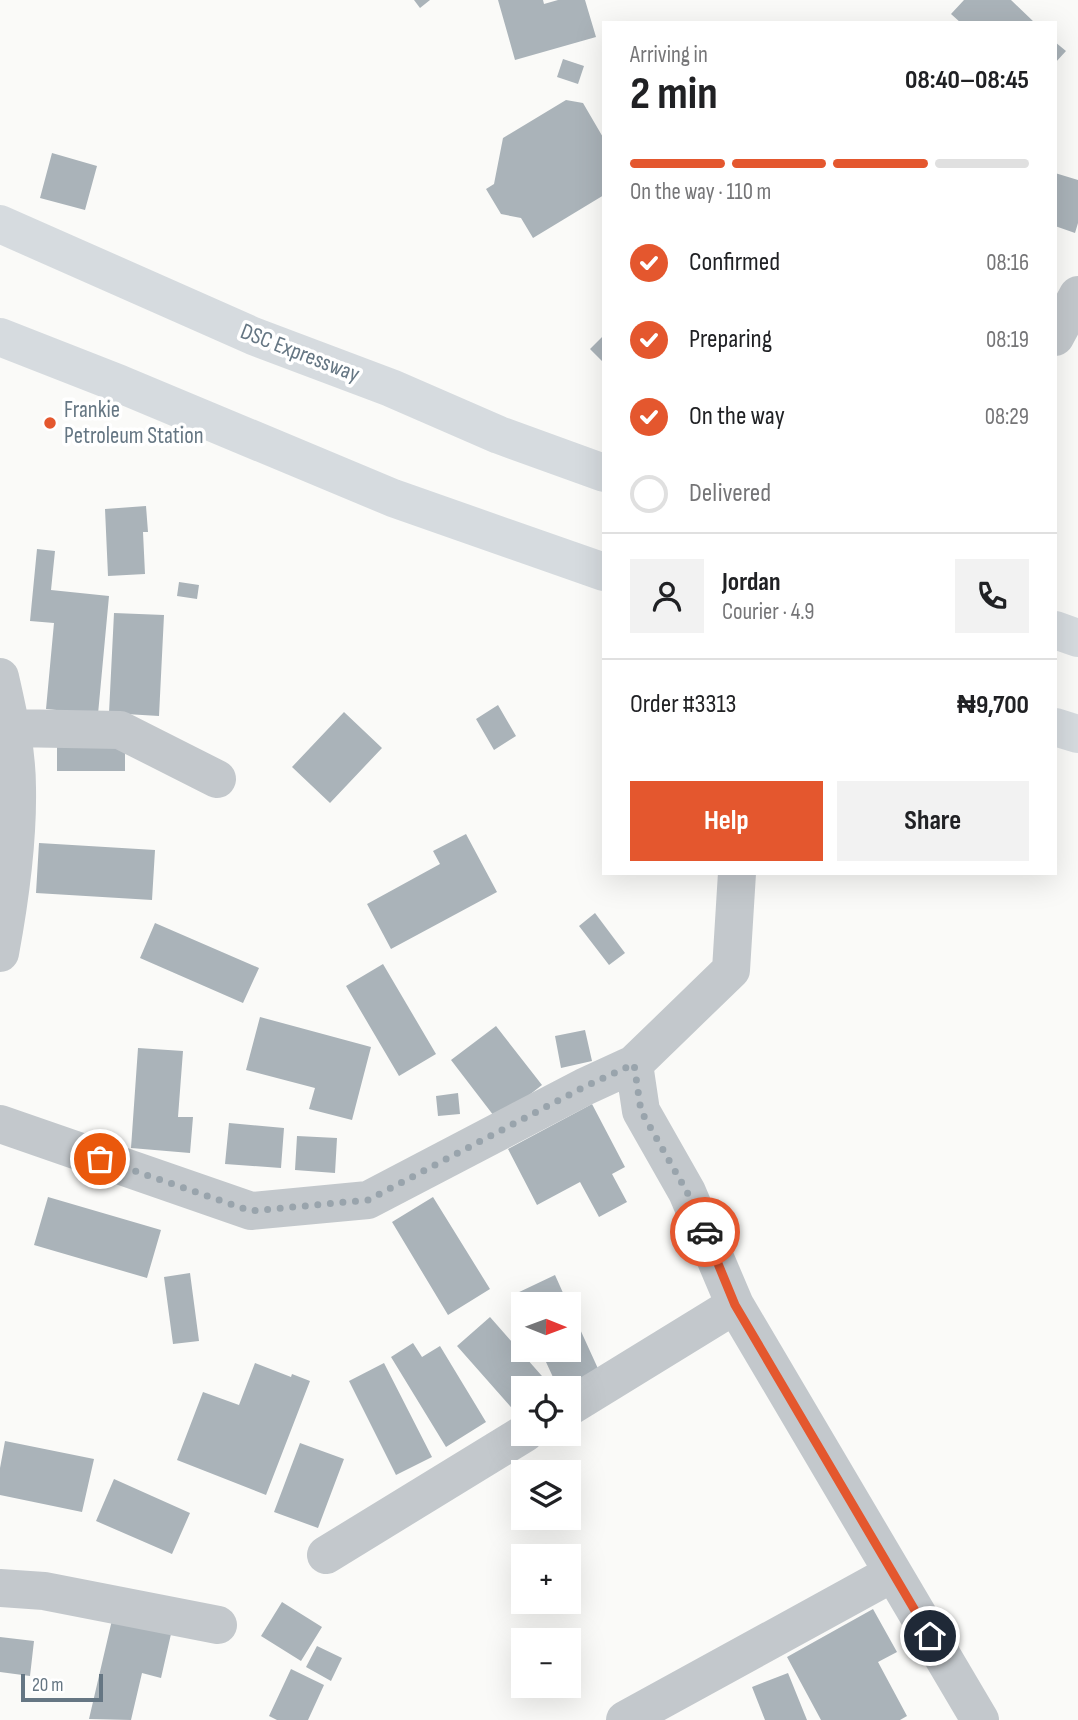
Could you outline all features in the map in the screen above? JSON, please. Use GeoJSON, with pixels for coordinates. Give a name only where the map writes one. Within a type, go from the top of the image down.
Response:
{"type":"FeatureCollection","features":[{"type":"Feature","properties":{"kind":"main road","name":"DSC Expressway"},"geometry":{"type":"LineString","coordinates":[[0,224],[253,336],[391,388],[499,435],[602,472]]}},
{"type":"Feature","properties":{"kind":"main road"},"geometry":{"type":"LineString","coordinates":[[0,337],[393,498],[602,571]]}},
{"type":"Feature","properties":{"kind":"main road"},"geometry":{"type":"LineString","coordinates":[[1057,631],[1078,638]]}},
{"type":"Feature","properties":{"kind":"main road"},"geometry":{"type":"LineString","coordinates":[[1057,728],[1078,734]]}},
{"type":"Feature","properties":{"kind":"street"},"geometry":{"type":"LineString","coordinates":[[1057,333],[1078,295]]}},
{"type":"Feature","properties":{"kind":"street"},"geometry":{"type":"LineString","coordinates":[[0,677],[17,786],[16,846],[0,953]]}},
{"type":"Feature","properties":{"kind":"street"},"geometry":{"type":"LineString","coordinates":[[6,726],[120,730],[217,779]]}},
{"type":"Feature","properties":{"kind":"street"},"geometry":{"type":"LineString","coordinates":[[0,1125],[251,1211],[368,1200],[584,1087],[634,1064],[731,970],[737,875]]}},
{"type":"Feature","properties":{"kind":"street"},"geometry":{"type":"LineString","coordinates":[[634,1064],[641,1111],[687,1192],[735,1305],[980,1720]]}},
{"type":"Feature","properties":{"kind":"street"},"geometry":{"type":"LineString","coordinates":[[581,1400],[735,1305]]}},
{"type":"Feature","properties":{"kind":"street"},"geometry":{"type":"LineString","coordinates":[[326,1555],[511,1442]]}},
{"type":"Feature","properties":{"kind":"street"},"geometry":{"type":"LineString","coordinates":[[625,1720],[893,1573]]}},
{"type":"Feature","properties":{"kind":"street"},"geometry":{"type":"LineString","coordinates":[[0,1588],[44,1591],[218,1625]]}},
{"type":"Feature","properties":{"kind":"building"},"geometry":{"type":"Polygon","coordinates":[[[414,0],[430,0],[420,8],[414,0]]]}},
{"type":"Feature","properties":{"kind":"building"},"geometry":{"type":"Polygon","coordinates":[[[498,0],[543,0],[544,4],[558,0],[585,0],[596,37],[515,60],[498,0]]]}},
{"type":"Feature","properties":{"kind":"building"},"geometry":{"type":"Polygon","coordinates":[[[964,0],[1011,0],[1033,21],[959,21],[951,14],[964,0]]]}},
{"type":"Feature","properties":{"kind":"building"},"geometry":{"type":"Polygon","coordinates":[[[1057,44],[1066,51],[1057,61],[1057,44]]]}},
{"type":"Feature","properties":{"kind":"building"},"geometry":{"type":"Polygon","coordinates":[[[563,59],[584,66],[578,84],[557,77],[563,59]]]}},
{"type":"Feature","properties":{"kind":"building"},"geometry":{"type":"Polygon","coordinates":[[[566,100],[583,103],[602,136],[602,196],[533,238],[521,218],[501,214],[486,189],[494,184],[503,138],[566,100]]]}},
{"type":"Feature","properties":{"kind":"building"},"geometry":{"type":"Polygon","coordinates":[[[52,153],[97,166],[85,210],[40,198],[52,153]]]}},
{"type":"Feature","properties":{"kind":"building"},"geometry":{"type":"Polygon","coordinates":[[[1057,174],[1078,180],[1078,223],[1075,233],[1057,227],[1057,174]]]}},
{"type":"Feature","properties":{"kind":"building"},"geometry":{"type":"Polygon","coordinates":[[[602,337],[602,361],[590,349],[602,337]]]}},
{"type":"Feature","properties":{"kind":"building"},"geometry":{"type":"Polygon","coordinates":[[[146,506],[148,532],[143,532],[145,574],[108,576],[105,509],[146,506]]]}},
{"type":"Feature","properties":{"kind":"building"},"geometry":{"type":"Polygon","coordinates":[[[37,549],[55,551],[51,590],[109,596],[98,714],[46,709],[54,623],[30,621],[37,549]]]}},
{"type":"Feature","properties":{"kind":"building"},"geometry":{"type":"Polygon","coordinates":[[[179,582],[199,585],[197,599],[177,596],[179,582]]]}},
{"type":"Feature","properties":{"kind":"building"},"geometry":{"type":"Polygon","coordinates":[[[114,613],[164,615],[159,716],[109,713],[114,613]]]}},
{"type":"Feature","properties":{"kind":"building"},"geometry":{"type":"Polygon","coordinates":[[[498,705],[516,736],[494,750],[476,719],[498,705]]]}},
{"type":"Feature","properties":{"kind":"building"},"geometry":{"type":"Polygon","coordinates":[[[344,712],[382,748],[330,803],[292,767],[344,712]]]}},
{"type":"Feature","properties":{"kind":"building"},"geometry":{"type":"Polygon","coordinates":[[[57,746],[125,746],[125,771],[57,771],[57,746]]]}},
{"type":"Feature","properties":{"kind":"building"},"geometry":{"type":"Polygon","coordinates":[[[466,834],[497,892],[391,949],[367,904],[440,864],[433,851],[466,834]]]}},
{"type":"Feature","properties":{"kind":"building"},"geometry":{"type":"Polygon","coordinates":[[[39,843],[155,850],[152,900],[36,893],[39,843]]]}},
{"type":"Feature","properties":{"kind":"building"},"geometry":{"type":"Polygon","coordinates":[[[595,913],[625,953],[609,965],[579,926],[595,913]]]}},
{"type":"Feature","properties":{"kind":"building"},"geometry":{"type":"Polygon","coordinates":[[[155,923],[259,968],[243,1003],[140,958],[155,923]]]}},
{"type":"Feature","properties":{"kind":"building"},"geometry":{"type":"Polygon","coordinates":[[[383,964],[436,1054],[399,1076],[346,986],[383,964]]]}},
{"type":"Feature","properties":{"kind":"building"},"geometry":{"type":"Polygon","coordinates":[[[260,1017],[371,1047],[352,1120],[309,1109],[315,1088],[246,1070],[260,1017]]]}},
{"type":"Feature","properties":{"kind":"building"},"geometry":{"type":"Polygon","coordinates":[[[496,1026],[542,1085],[497,1120],[451,1060],[496,1026]]]}},
{"type":"Feature","properties":{"kind":"building"},"geometry":{"type":"Polygon","coordinates":[[[585,1030],[592,1061],[561,1068],[555,1036],[585,1030]]]}},
{"type":"Feature","properties":{"kind":"building"},"geometry":{"type":"Polygon","coordinates":[[[138,1048],[183,1051],[178,1117],[193,1117],[190,1153],[131,1148],[138,1048]]]}},
{"type":"Feature","properties":{"kind":"building"},"geometry":{"type":"Polygon","coordinates":[[[458,1093],[460,1114],[438,1116],[436,1096],[458,1093]]]}},
{"type":"Feature","properties":{"kind":"building"},"geometry":{"type":"Polygon","coordinates":[[[592,1104],[625,1167],[612,1174],[627,1202],[599,1217],[580,1182],[537,1205],[508,1149],[592,1104]]]}},
{"type":"Feature","properties":{"kind":"building"},"geometry":{"type":"Polygon","coordinates":[[[229,1123],[284,1128],[281,1168],[225,1164],[229,1123]]]}},
{"type":"Feature","properties":{"kind":"building"},"geometry":{"type":"Polygon","coordinates":[[[297,1136],[337,1138],[335,1173],[295,1170],[297,1136]]]}},
{"type":"Feature","properties":{"kind":"building"},"geometry":{"type":"Polygon","coordinates":[[[48,1197],[161,1230],[147,1278],[34,1245],[48,1197]]]}},
{"type":"Feature","properties":{"kind":"building"},"geometry":{"type":"Polygon","coordinates":[[[433,1197],[490,1289],[448,1315],[392,1222],[433,1197]]]}},
{"type":"Feature","properties":{"kind":"building"},"geometry":{"type":"Polygon","coordinates":[[[190,1273],[199,1341],[173,1344],[164,1277],[190,1273]]]}},
{"type":"Feature","properties":{"kind":"building"},"geometry":{"type":"Polygon","coordinates":[[[555,1275],[563,1292],[519,1292],[555,1275]]]}},
{"type":"Feature","properties":{"kind":"building"},"geometry":{"type":"Polygon","coordinates":[[[490,1317],[511,1341],[511,1362],[530,1362],[542,1376],[511,1376],[511,1407],[457,1346],[490,1317]]]}},
{"type":"Feature","properties":{"kind":"building"},"geometry":{"type":"Polygon","coordinates":[[[581,1331],[600,1373],[581,1382],[581,1376],[552,1376],[546,1362],[581,1362],[581,1331]]]}},
{"type":"Feature","properties":{"kind":"building"},"geometry":{"type":"Polygon","coordinates":[[[413,1343],[422,1357],[440,1346],[486,1422],[446,1447],[391,1357],[413,1343]]]}},
{"type":"Feature","properties":{"kind":"building"},"geometry":{"type":"Polygon","coordinates":[[[255,1363],[291,1377],[292,1374],[310,1381],[266,1495],[177,1460],[203,1392],[239,1405],[255,1363]]]}},
{"type":"Feature","properties":{"kind":"building"},"geometry":{"type":"Polygon","coordinates":[[[384,1363],[432,1457],[396,1475],[349,1381],[384,1363]]]}},
{"type":"Feature","properties":{"kind":"building"},"geometry":{"type":"Polygon","coordinates":[[[5,1441],[94,1459],[82,1512],[0,1495],[0,1468],[5,1441]]]}},
{"type":"Feature","properties":{"kind":"building"},"geometry":{"type":"Polygon","coordinates":[[[300,1443],[344,1459],[318,1528],[274,1512],[300,1443]]]}},
{"type":"Feature","properties":{"kind":"building"},"geometry":{"type":"Polygon","coordinates":[[[114,1479],[190,1513],[172,1554],[96,1521],[114,1479]]]}},
{"type":"Feature","properties":{"kind":"building"},"geometry":{"type":"Polygon","coordinates":[[[282,1602],[322,1627],[301,1661],[261,1636],[282,1602]]]}},
{"type":"Feature","properties":{"kind":"building"},"geometry":{"type":"Polygon","coordinates":[[[873,1609],[897,1652],[878,1662],[907,1716],[900,1720],[821,1720],[787,1657],[873,1609]]]}},
{"type":"Feature","properties":{"kind":"building"},"geometry":{"type":"Polygon","coordinates":[[[112,1620],[171,1634],[161,1678],[142,1673],[131,1720],[89,1719],[112,1620]]]}},
{"type":"Feature","properties":{"kind":"building"},"geometry":{"type":"Polygon","coordinates":[[[0,1637],[34,1641],[30,1676],[0,1672],[0,1637]]]}},
{"type":"Feature","properties":{"kind":"building"},"geometry":{"type":"Polygon","coordinates":[[[317,1646],[342,1658],[331,1681],[306,1667],[317,1646]]]}},
{"type":"Feature","properties":{"kind":"building"},"geometry":{"type":"Polygon","coordinates":[[[291,1669],[324,1685],[308,1720],[277,1720],[269,1716],[291,1669]]]}},
{"type":"Feature","properties":{"kind":"building"},"geometry":{"type":"Polygon","coordinates":[[[788,1673],[807,1720],[765,1720],[752,1687],[788,1673]]]}},
{"type":"Feature","properties":{"kind":"way so far"},"geometry":{"type":"LineString","coordinates":[[100,1159],[251,1211],[368,1200],[584,1087],[634,1064],[641,1111],[687,1192],[705,1232]]}},
{"type":"Feature","properties":{"kind":"place","name":"Frankie Petroleum Station"},"geometry":{"type":"Point","coordinates":[50,423]}},
{"type":"Feature","properties":{"kind":"route"},"geometry":{"type":"LineString","coordinates":[[705,1232],[735,1305],[930,1636]]}}]}
